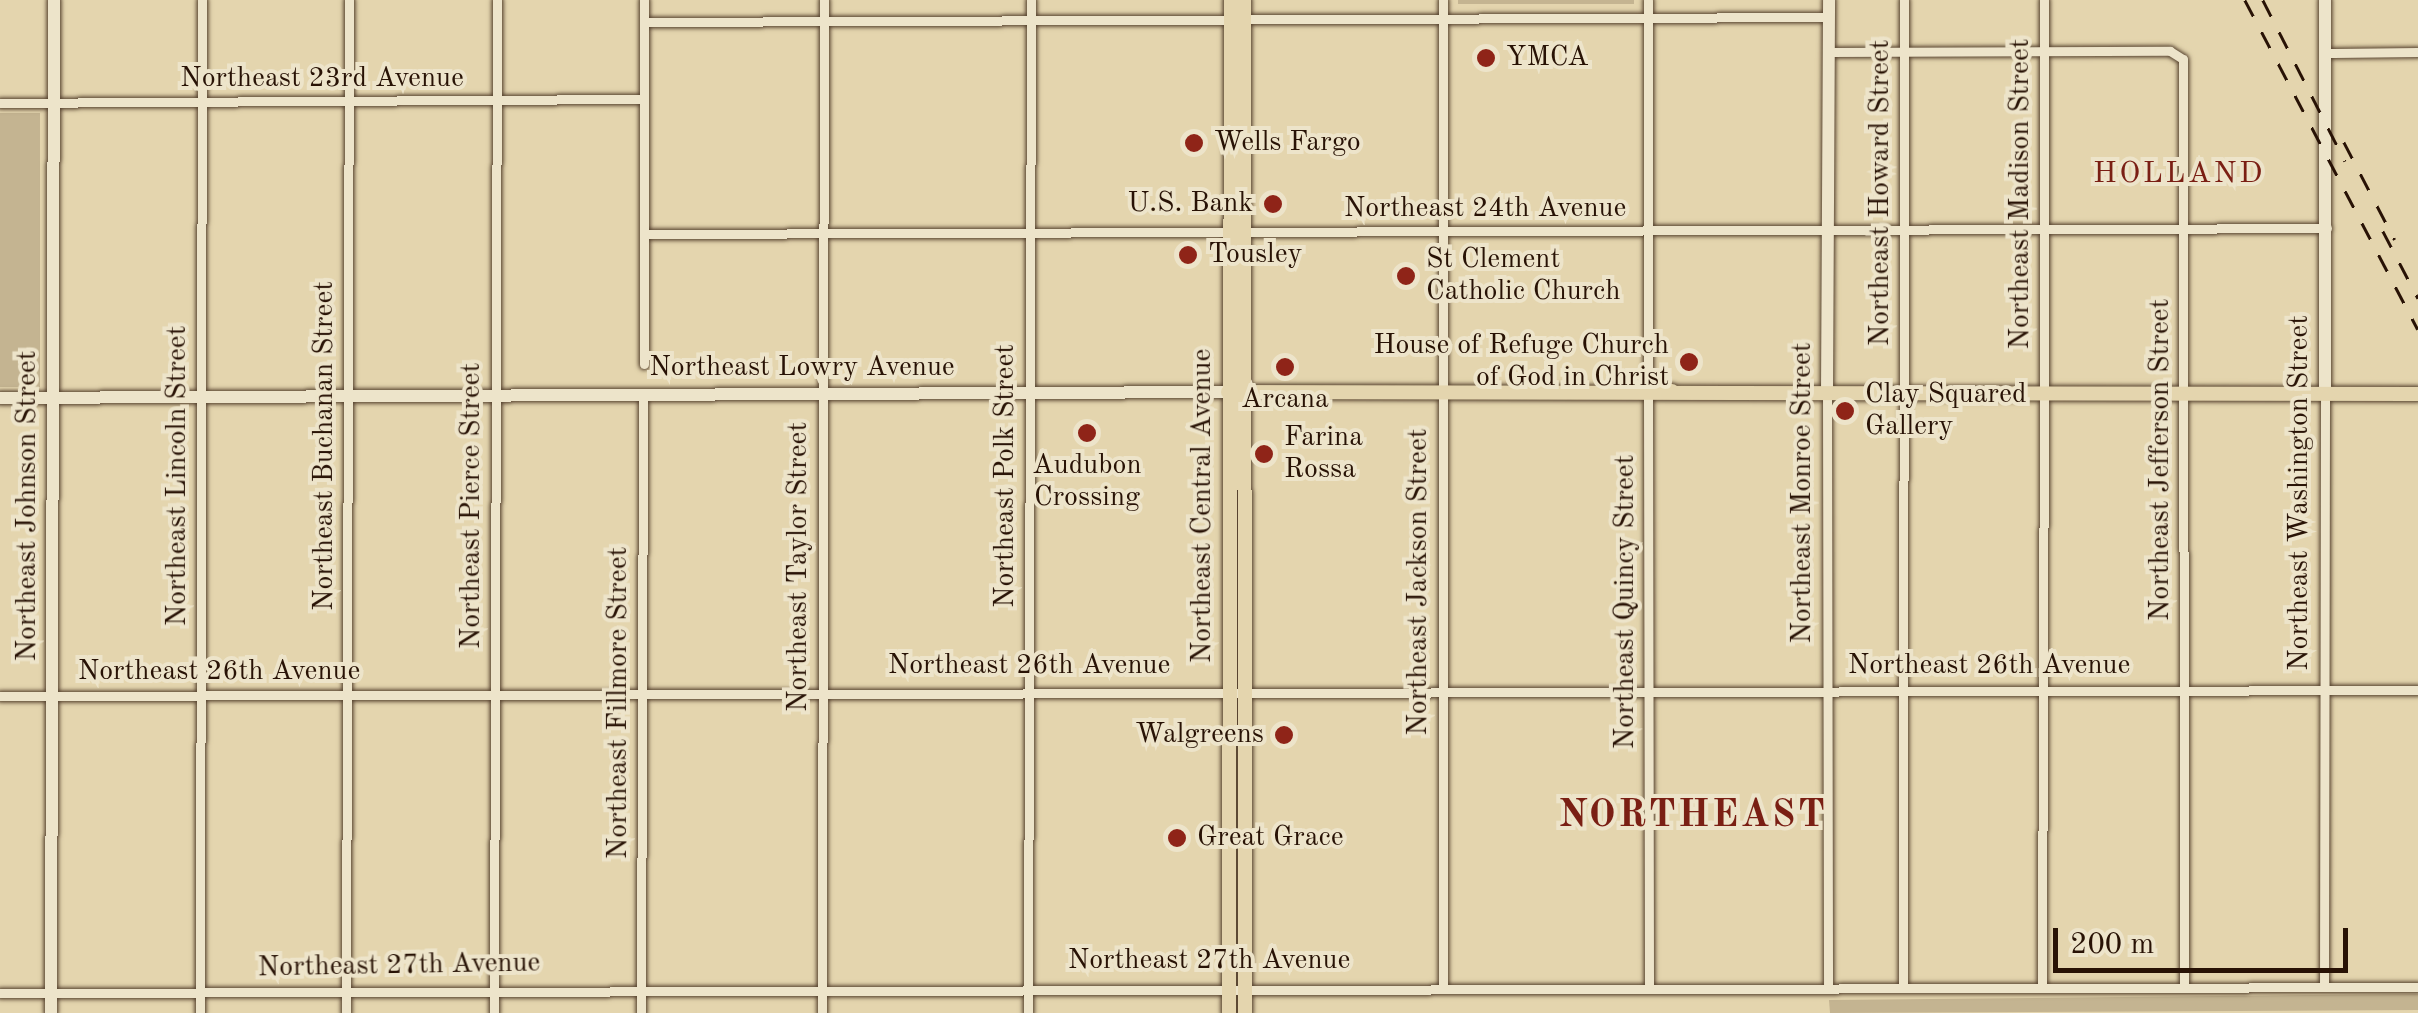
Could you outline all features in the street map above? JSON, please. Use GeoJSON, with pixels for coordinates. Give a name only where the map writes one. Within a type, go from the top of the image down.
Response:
{"type":"FeatureCollection","features":[{"type":"Feature","properties":{"kind":"main road","name":"Northeast Johnson Street"},"geometry":{"type":"LineString","coordinates":[[51,1013],[54,0]]}},
{"type":"Feature","properties":{"kind":"main road","name":"Northeast Central Avenue"},"geometry":{"type":"LineString","coordinates":[[1231,0],[1238,19]]}},
{"type":"Feature","properties":{"kind":"main road","name":"Northeast Central Avenue"},"geometry":{"type":"LineString","coordinates":[[1228,1013],[1228,392],[1238,19],[1244,0]]}},
{"type":"Feature","properties":{"kind":"main road","name":"Northeast Monroe Street"},"geometry":{"type":"LineString","coordinates":[[1827,394],[1829,0]]}},
{"type":"Feature","properties":{"kind":"main road","name":"Northeast Washington Street"},"geometry":{"type":"LineString","coordinates":[[2325,0],[2325,394]]}},
{"type":"Feature","properties":{"kind":"main road","name":"Northeast Central Avenue"},"geometry":{"type":"LineString","coordinates":[[1235,231],[1245,392],[1245,1013]]}},
{"type":"Feature","properties":{"kind":"main road","name":"Northeast Lowry Avenue"},"geometry":{"type":"LineString","coordinates":[[0,398],[1028,392],[2418,395]]}},
{"type":"Feature","properties":{"kind":"street","name":"Northeast Lincoln Street"},"geometry":{"type":"LineString","coordinates":[[200,1013],[202,0]]}},
{"type":"Feature","properties":{"kind":"street","name":"Northeast Buchanan Street"},"geometry":{"type":"LineString","coordinates":[[346,1013],[350,0]]}},
{"type":"Feature","properties":{"kind":"street","name":"Northeast Pierce Street"},"geometry":{"type":"LineString","coordinates":[[494,1013],[497,0]]}},
{"type":"Feature","properties":{"kind":"street"},"geometry":{"type":"LineString","coordinates":[[644,0],[644,364]]}},
{"type":"Feature","properties":{"kind":"street","name":"Northeast Taylor Street"},"geometry":{"type":"LineString","coordinates":[[822,1013],[824,0]]}},
{"type":"Feature","properties":{"kind":"street","name":"Northeast Polk Street"},"geometry":{"type":"LineString","coordinates":[[1028,1013],[1030,0]]}},
{"type":"Feature","properties":{"kind":"street","name":"Northeast Jackson Street"},"geometry":{"type":"LineString","coordinates":[[1443,0],[1443,984]]}},
{"type":"Feature","properties":{"kind":"street","name":"Northeast Quincy Street"},"geometry":{"type":"LineString","coordinates":[[1648,0],[1649,984]]}},
{"type":"Feature","properties":{"kind":"street","name":"Northeast Howard Street"},"geometry":{"type":"LineString","coordinates":[[1903,986],[1904,0]]}},
{"type":"Feature","properties":{"kind":"street","name":"Northeast Madison Street"},"geometry":{"type":"LineString","coordinates":[[2042,986],[2044,0]]}},
{"type":"Feature","properties":{"kind":"street"},"geometry":{"type":"LineString","coordinates":[[644,22],[1829,17]]}},
{"type":"Feature","properties":{"kind":"street"},"geometry":{"type":"LineString","coordinates":[[1829,52],[2044,52]]}},
{"type":"Feature","properties":{"kind":"street","name":"Northeast Jefferson Street"},"geometry":{"type":"LineString","coordinates":[[2044,52],[2180,54],[2185,231],[2184,987]]}},
{"type":"Feature","properties":{"kind":"street"},"geometry":{"type":"LineString","coordinates":[[2326,53],[2418,52]]}},
{"type":"Feature","properties":{"kind":"street","name":"Northeast 23rd Avenue"},"geometry":{"type":"LineString","coordinates":[[0,103],[644,99]]}},
{"type":"Feature","properties":{"kind":"street","name":"Northeast 24th Avenue"},"geometry":{"type":"LineString","coordinates":[[644,234],[2327,228]]}},
{"type":"Feature","properties":{"kind":"street","name":"Northeast Fillmore Street"},"geometry":{"type":"LineString","coordinates":[[641,1013],[643,394]]}},
{"type":"Feature","properties":{"kind":"street","name":"Northeast Monroe Street"},"geometry":{"type":"LineString","coordinates":[[1827,394],[1828,986]]}},
{"type":"Feature","properties":{"kind":"street","name":"Northeast Washington Street"},"geometry":{"type":"LineString","coordinates":[[2324,987],[2325,394]]}},
{"type":"Feature","properties":{"kind":"street","name":"Northeast 26th Avenue"},"geometry":{"type":"LineString","coordinates":[[0,696],[1028,688],[2418,690]]}},
{"type":"Feature","properties":{"kind":"street","name":"Northeast 27th Avenue"},"geometry":{"type":"LineString","coordinates":[[0,993],[1228,983],[2418,987]]}},
{"type":"Feature","properties":{"kind":"shaded area"},"geometry":{"type":"Polygon","coordinates":[[[1458,0],[1634,0],[1634,4],[1458,4],[1458,0]]]}},
{"type":"Feature","properties":{"kind":"shaded area"},"geometry":{"type":"Polygon","coordinates":[[[0,113],[40,113],[40,387],[0,387],[0,113]]]}},
{"type":"Feature","properties":{"kind":"shaded area"},"geometry":{"type":"Polygon","coordinates":[[[2418,994],[2418,1010],[1830,1013],[1829,1000],[2418,994]]]}},
{"type":"Feature","properties":{"kind":"railway"},"geometry":{"type":"LineString","coordinates":[[2245,0],[2418,329]]}},
{"type":"Feature","properties":{"kind":"railway"},"geometry":{"type":"LineString","coordinates":[[2263,0],[2345,161]]}},
{"type":"Feature","properties":{"kind":"railway"},"geometry":{"type":"LineString","coordinates":[[2344,142],[2395,240]]}},
{"type":"Feature","properties":{"kind":"railway"},"geometry":{"type":"LineString","coordinates":[[2383,231],[2418,298]]}},
{"type":"Feature","properties":{"kind":"place","name":"YMCA"},"geometry":{"type":"Point","coordinates":[1486,58]}},
{"type":"Feature","properties":{"kind":"place","name":"Wells Fargo"},"geometry":{"type":"Point","coordinates":[1194,143]}},
{"type":"Feature","properties":{"kind":"place","name":"U.S. Bank"},"geometry":{"type":"Point","coordinates":[1273,204]}},
{"type":"Feature","properties":{"kind":"place","name":"Tousley"},"geometry":{"type":"Point","coordinates":[1188,255]}},
{"type":"Feature","properties":{"kind":"place","name":"St Clement Catholic Church"},"geometry":{"type":"Point","coordinates":[1406,276]}},
{"type":"Feature","properties":{"kind":"place","name":"House of Refuge Church of God in Christ"},"geometry":{"type":"Point","coordinates":[1689,362]}},
{"type":"Feature","properties":{"kind":"place","name":"Arcana"},"geometry":{"type":"Point","coordinates":[1285,367]}},
{"type":"Feature","properties":{"kind":"place","name":"Clay Squared Gallery"},"geometry":{"type":"Point","coordinates":[1845,411]}},
{"type":"Feature","properties":{"kind":"place","name":"Audubon Crossing"},"geometry":{"type":"Point","coordinates":[1087,433]}},
{"type":"Feature","properties":{"kind":"place","name":"Farina Rossa"},"geometry":{"type":"Point","coordinates":[1264,454]}},
{"type":"Feature","properties":{"kind":"place","name":"Walgreens"},"geometry":{"type":"Point","coordinates":[1284,735]}},
{"type":"Feature","properties":{"kind":"place","name":"Great Grace"},"geometry":{"type":"Point","coordinates":[1177,838]}},
{"type":"Feature","properties":{"kind":"district","name":"HOLLAND"},"geometry":{"type":"Point","coordinates":[2179,174]}},
{"type":"Feature","properties":{"kind":"district","name":"NORTHEAST"},"geometry":{"type":"Point","coordinates":[1693,817]}}]}
